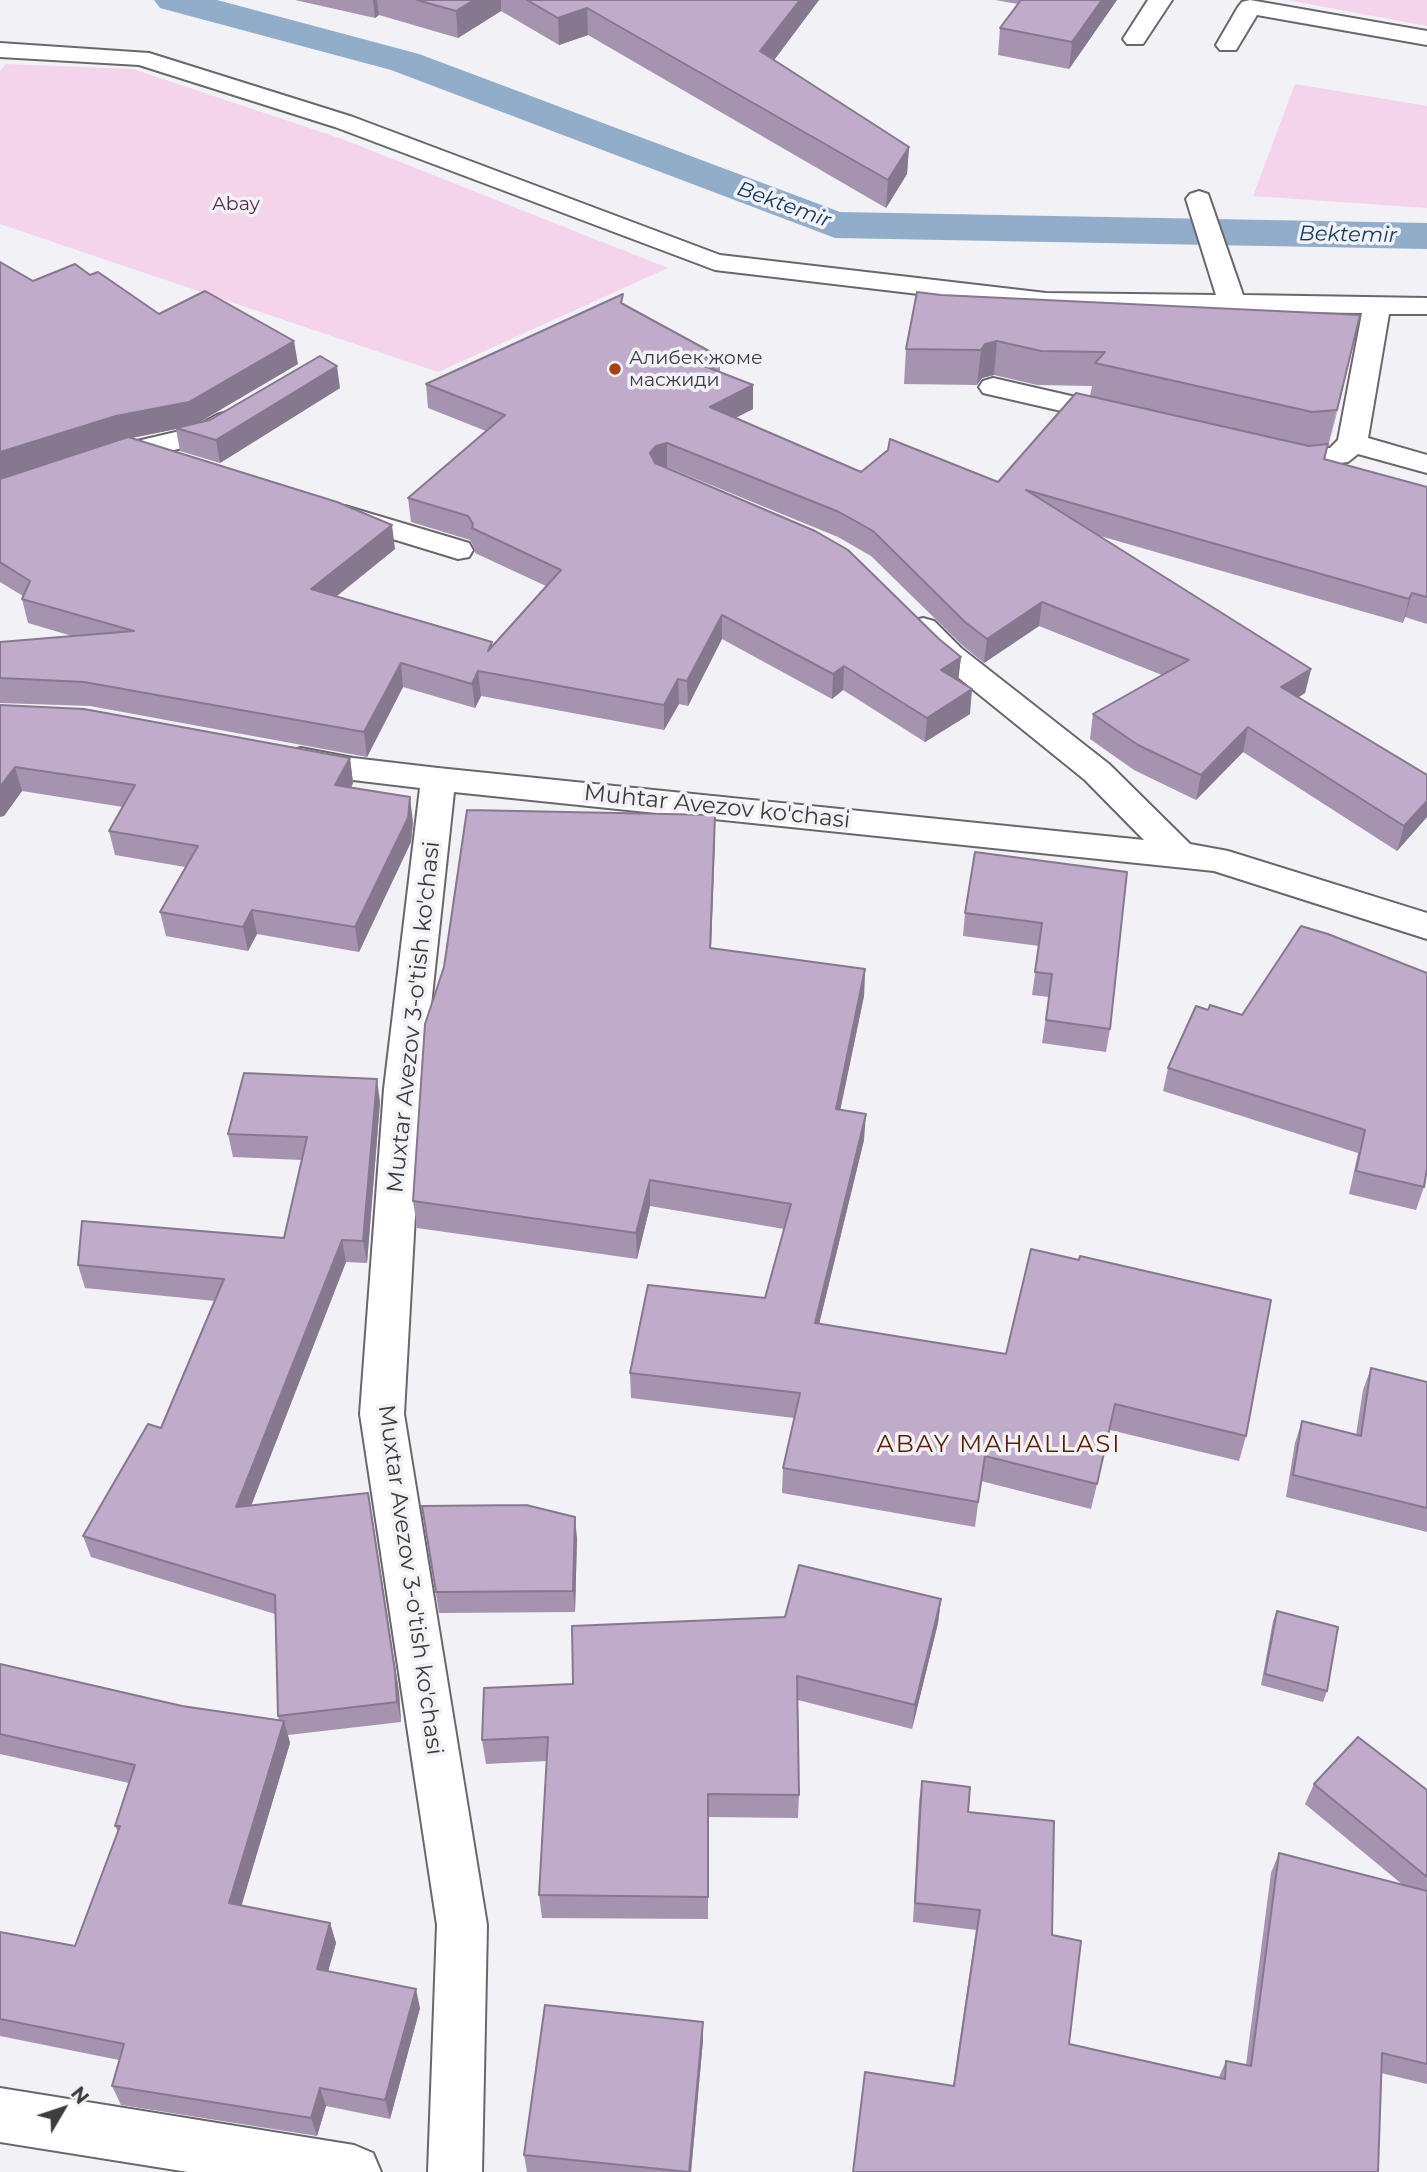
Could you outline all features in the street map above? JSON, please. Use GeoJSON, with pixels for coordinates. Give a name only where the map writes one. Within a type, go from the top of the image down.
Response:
{"type":"FeatureCollection","features":[{"type":"Feature","properties":{"kind":"street"},"geometry":{"type":"LineString","coordinates":[[1135,39],[1160,0]]}},
{"type":"Feature","properties":{"kind":"street"},"geometry":{"type":"LineString","coordinates":[[1228,45],[1250,6],[1427,38]]}},
{"type":"Feature","properties":{"kind":"street"},"geometry":{"type":"LineString","coordinates":[[0,50],[141,58],[344,122],[715,262],[1046,301],[1427,306]]}},
{"type":"Feature","properties":{"kind":"street"},"geometry":{"type":"LineString","coordinates":[[1199,199],[1232,304]]}},
{"type":"Feature","properties":{"kind":"street"},"geometry":{"type":"LineString","coordinates":[[1251,446],[1306,458],[1338,456],[1352,443],[1377,306]]}},
{"type":"Feature","properties":{"kind":"street"},"geometry":{"type":"LineString","coordinates":[[993,387],[1143,421]]}},
{"type":"Feature","properties":{"kind":"street"},"geometry":{"type":"LineString","coordinates":[[80,464],[132,449],[203,435],[250,407]]}},
{"type":"Feature","properties":{"kind":"street"},"geometry":{"type":"LineString","coordinates":[[1352,443],[1427,464]]}},
{"type":"Feature","properties":{"kind":"street"},"geometry":{"type":"LineString","coordinates":[[132,449],[184,465]]}},
{"type":"Feature","properties":{"kind":"street"},"geometry":{"type":"LineString","coordinates":[[315,506],[458,550]]}},
{"type":"Feature","properties":{"kind":"street"},"geometry":{"type":"LineString","coordinates":[[905,609],[950,655],[1097,772],[1181,856]]}},
{"type":"Feature","properties":{"kind":"street","name":"Muhtar Avezov ko'chasi"},"geometry":{"type":"LineString","coordinates":[[274,754],[353,769],[438,779],[1216,859],[1427,926]]}},
{"type":"Feature","properties":{"kind":"street","name":"Muxtar Avezov 3-o'tish ko'chasi"},"geometry":{"type":"LineString","coordinates":[[438,779],[403,1089],[382,1414],[463,1925],[456,2172]]}},
{"type":"Feature","properties":{"kind":"street"},"geometry":{"type":"LineString","coordinates":[[0,2115],[354,2172]]}},
{"type":"Feature","properties":{"kind":"green space"},"geometry":{"type":"Polygon","coordinates":[[[1287,0],[1427,0],[1427,26],[1287,0]]]}},
{"type":"Feature","properties":{"kind":"green space","name":"Abay"},"geometry":{"type":"Polygon","coordinates":[[[6,64],[133,69],[342,139],[668,268],[438,372],[0,224],[0,71],[6,64]]]}},
{"type":"Feature","properties":{"kind":"green space"},"geometry":{"type":"Polygon","coordinates":[[[1295,84],[1427,106],[1427,208],[1253,196],[1295,84]]]}},
{"type":"Feature","properties":{"kind":"building"},"geometry":{"type":"Polygon","coordinates":[[[417,0],[474,0],[456,11],[417,0]]]}},
{"type":"Feature","properties":{"kind":"building"},"geometry":{"type":"Polygon","coordinates":[[[527,0],[800,0],[760,51],[909,147],[888,180],[587,8],[558,18],[527,0]]]}},
{"type":"Feature","properties":{"kind":"building"},"geometry":{"type":"Polygon","coordinates":[[[1021,0],[1102,0],[1072,42],[1000,28],[1021,0]]]}},
{"type":"Feature","properties":{"kind":"building"},"geometry":{"type":"Polygon","coordinates":[[[0,262],[33,281],[75,264],[90,275],[98,272],[159,314],[205,291],[294,341],[189,402],[116,416],[0,452],[0,262]]]}},
{"type":"Feature","properties":{"kind":"building"},"geometry":{"type":"Polygon","coordinates":[[[917,292],[1360,315],[1337,410],[1312,412],[1095,363],[1105,352],[1041,351],[997,341],[985,344],[981,350],[906,349],[917,292]]]}},
{"type":"Feature","properties":{"kind":"building"},"geometry":{"type":"Polygon","coordinates":[[[623,294],[621,303],[720,357],[681,357],[753,385],[710,407],[861,472],[888,450],[890,439],[998,482],[1076,393],[1309,446],[1328,444],[1324,459],[1427,487],[1427,597],[1412,593],[1409,599],[1026,490],[1311,669],[1281,687],[1427,775],[1427,801],[1404,826],[1248,727],[1201,775],[1138,745],[1093,714],[1189,660],[1042,602],[987,639],[965,622],[873,531],[839,512],[667,443],[656,446],[650,453],[655,463],[815,531],[848,550],[961,657],[941,670],[972,689],[927,718],[844,666],[833,674],[722,615],[687,681],[678,679],[664,705],[478,671],[472,684],[401,663],[364,732],[84,682],[0,678],[0,642],[134,631],[22,599],[30,581],[0,562],[0,479],[128,437],[337,502],[392,525],[311,589],[492,642],[488,651],[561,570],[472,528],[473,524],[468,516],[408,498],[505,415],[426,384],[623,294]]]}},
{"type":"Feature","properties":{"kind":"building"},"geometry":{"type":"Polygon","coordinates":[[[320,356],[337,366],[216,440],[176,428],[210,420],[320,356]]]}},
{"type":"Feature","properties":{"kind":"building"},"geometry":{"type":"Polygon","coordinates":[[[0,705],[84,709],[350,758],[335,785],[410,797],[408,818],[355,927],[252,910],[243,927],[160,912],[198,846],[109,831],[135,785],[15,767],[0,787],[0,705]]]}},
{"type":"Feature","properties":{"kind":"building"},"geometry":{"type":"Polygon","coordinates":[[[467,810],[715,815],[710,948],[865,969],[836,1109],[866,1114],[815,1323],[1006,1354],[1031,1249],[1079,1260],[1080,1256],[1271,1300],[1246,1436],[1115,1404],[1097,1484],[985,1456],[978,1502],[783,1468],[800,1393],[630,1373],[648,1285],[765,1298],[791,1204],[650,1180],[636,1233],[413,1201],[425,1024],[444,967],[467,810]]]}},
{"type":"Feature","properties":{"kind":"building"},"geometry":{"type":"Polygon","coordinates":[[[975,852],[1127,872],[1110,1029],[1046,1020],[1052,974],[1035,972],[1042,923],[965,913],[975,852]]]}},
{"type":"Feature","properties":{"kind":"building"},"geometry":{"type":"Polygon","coordinates":[[[1301,926],[1427,973],[1427,1168],[1424,1187],[1356,1171],[1365,1130],[1168,1068],[1196,1006],[1208,1010],[1210,1005],[1242,1015],[1301,926]]]}},
{"type":"Feature","properties":{"kind":"building"},"geometry":{"type":"Polygon","coordinates":[[[244,1073],[377,1079],[363,1241],[342,1240],[236,1507],[368,1493],[395,1671],[397,1702],[278,1716],[275,1595],[83,1536],[148,1424],[161,1428],[224,1279],[78,1265],[82,1221],[284,1238],[307,1137],[228,1134],[244,1073]]]}},
{"type":"Feature","properties":{"kind":"building"},"geometry":{"type":"Polygon","coordinates":[[[1371,1368],[1427,1382],[1427,1508],[1293,1475],[1302,1421],[1361,1436],[1371,1368]]]}},
{"type":"Feature","properties":{"kind":"building"},"geometry":{"type":"Polygon","coordinates":[[[526,1505],[575,1517],[573,1591],[436,1592],[422,1506],[526,1505]]]}},
{"type":"Feature","properties":{"kind":"building"},"geometry":{"type":"Polygon","coordinates":[[[799,1565],[941,1599],[915,1705],[797,1676],[799,1795],[708,1794],[708,1897],[539,1895],[548,1737],[482,1740],[484,1688],[573,1684],[572,1626],[785,1617],[799,1565]]]}},
{"type":"Feature","properties":{"kind":"building"},"geometry":{"type":"Polygon","coordinates":[[[1277,1611],[1338,1627],[1327,1691],[1265,1674],[1277,1611]]]}},
{"type":"Feature","properties":{"kind":"building"},"geometry":{"type":"Polygon","coordinates":[[[0,1664],[182,1706],[284,1721],[229,1903],[330,1923],[317,1969],[416,1989],[385,2100],[320,2088],[311,2118],[112,2086],[124,2044],[0,2019],[0,1932],[75,1946],[120,1826],[115,1826],[135,1765],[0,1734],[0,1664]]]}},
{"type":"Feature","properties":{"kind":"building"},"geometry":{"type":"Polygon","coordinates":[[[1358,1737],[1427,1790],[1427,1877],[1314,1784],[1358,1737]]]}},
{"type":"Feature","properties":{"kind":"building"},"geometry":{"type":"Polygon","coordinates":[[[922,1781],[970,1787],[968,1812],[1054,1821],[1052,1935],[1081,1941],[1069,2044],[1225,2079],[1226,2061],[1251,2066],[1279,1853],[1427,1891],[1427,2064],[1382,2053],[1378,2172],[853,2172],[865,2072],[954,2086],[980,1910],[915,1903],[922,1781]]]}},
{"type":"Feature","properties":{"kind":"building"},"geometry":{"type":"Polygon","coordinates":[[[545,2005],[703,2022],[689,2172],[524,2155],[545,2005]]]}},
{"type":"Feature","properties":{"kind":"waterway","name":"Bektemir"},"geometry":{"type":"LineString","coordinates":[[173,0],[405,62],[835,225],[1427,236]]}},
{"type":"Feature","properties":{"kind":"place","name":"Алибек жоме масжиди"},"geometry":{"type":"Point","coordinates":[615,369]}},
{"type":"Feature","properties":{"kind":"district","name":"ABAY MAHALLASI"},"geometry":{"type":"Point","coordinates":[999,1445]}}]}
